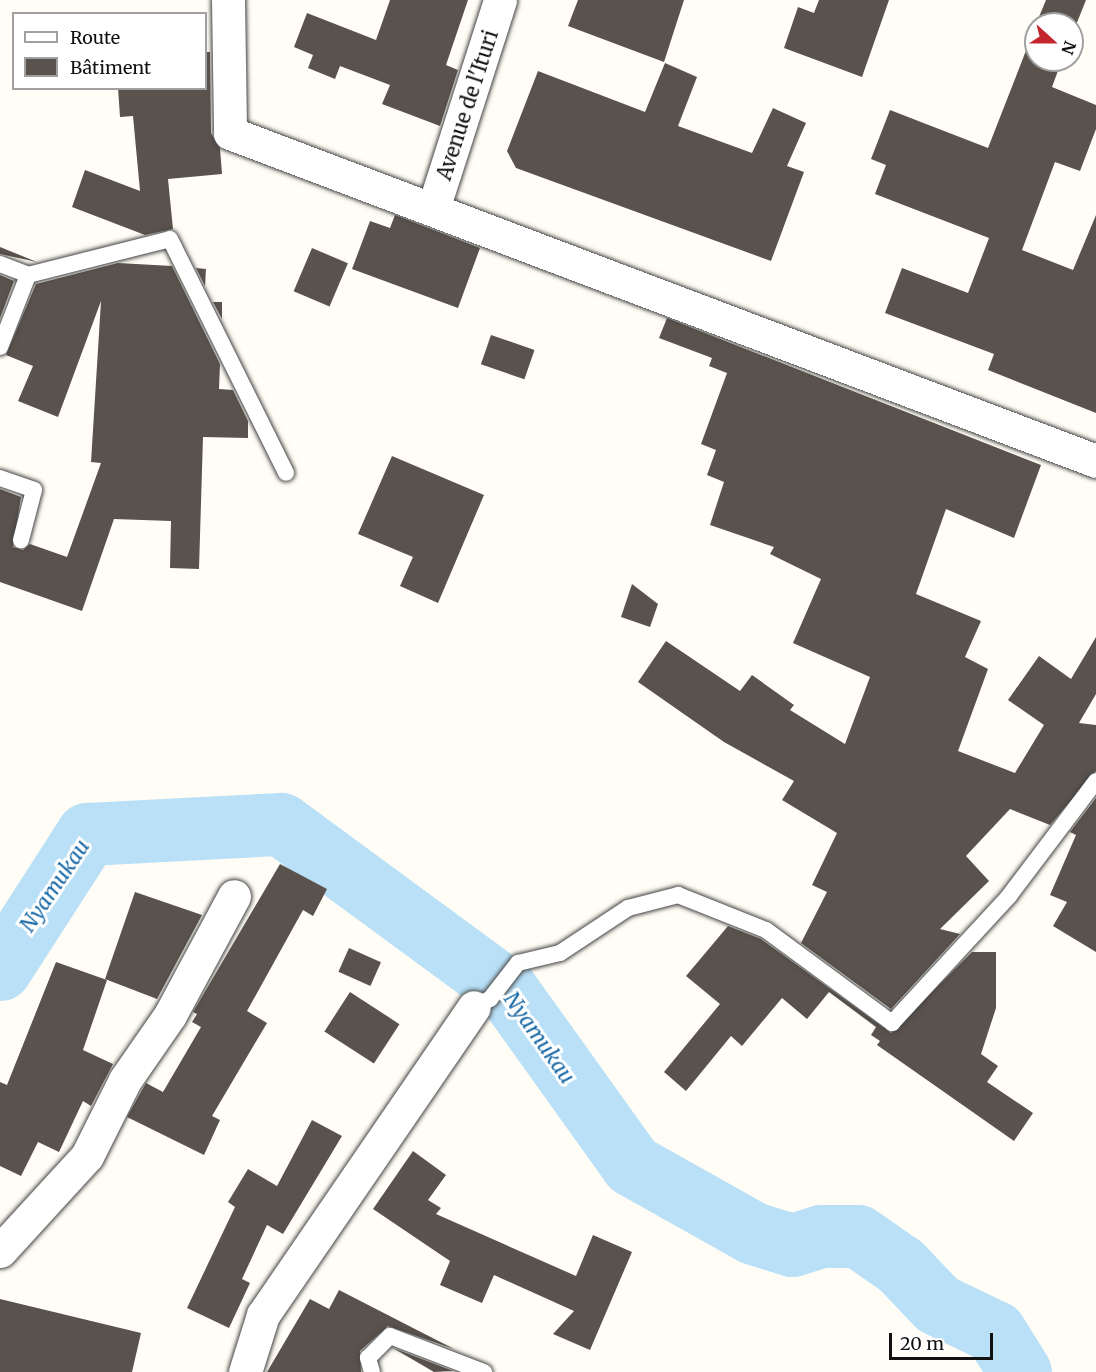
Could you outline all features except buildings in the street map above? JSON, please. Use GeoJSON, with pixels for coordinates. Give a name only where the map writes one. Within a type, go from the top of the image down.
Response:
{"type":"FeatureCollection","features":[{"type":"Feature","properties":{"kind":"street"},"geometry":{"type":"LineString","coordinates":[[228,0],[230,133],[1096,461]]}},
{"type":"Feature","properties":{"kind":"street","name":"Avenue de l'Ituri"},"geometry":{"type":"LineString","coordinates":[[433,209],[500,0]]}},
{"type":"Feature","properties":{"kind":"street"},"geometry":{"type":"LineString","coordinates":[[0,1251],[87,1156],[234,896]]}},
{"type":"Feature","properties":{"kind":"street"},"geometry":{"type":"LineString","coordinates":[[245,1372],[263,1315],[482,1003]]}},
{"type":"Feature","properties":{"kind":"lane"},"geometry":{"type":"LineString","coordinates":[[0,264],[28,275],[170,239],[286,473]]}},
{"type":"Feature","properties":{"kind":"lane"},"geometry":{"type":"LineString","coordinates":[[0,347],[28,275]]}},
{"type":"Feature","properties":{"kind":"lane"},"geometry":{"type":"LineString","coordinates":[[0,478],[34,490],[21,540]]}},
{"type":"Feature","properties":{"kind":"lane"},"geometry":{"type":"LineString","coordinates":[[482,1003],[518,963],[560,953],[628,908],[678,895],[766,930],[892,1023],[1010,896],[1096,781]]}},
{"type":"Feature","properties":{"kind":"lane"},"geometry":{"type":"LineString","coordinates":[[372,1372],[368,1358],[390,1336],[484,1372]]}},
{"type":"Feature","properties":{"kind":"waterway","name":"Nyamukau"},"geometry":{"type":"LineString","coordinates":[[0,969],[87,834],[281,824],[506,989],[632,1165],[753,1233],[792,1245],[821,1236],[858,1236],[901,1266],[937,1304],[995,1332],[1020,1372]]}}]}
